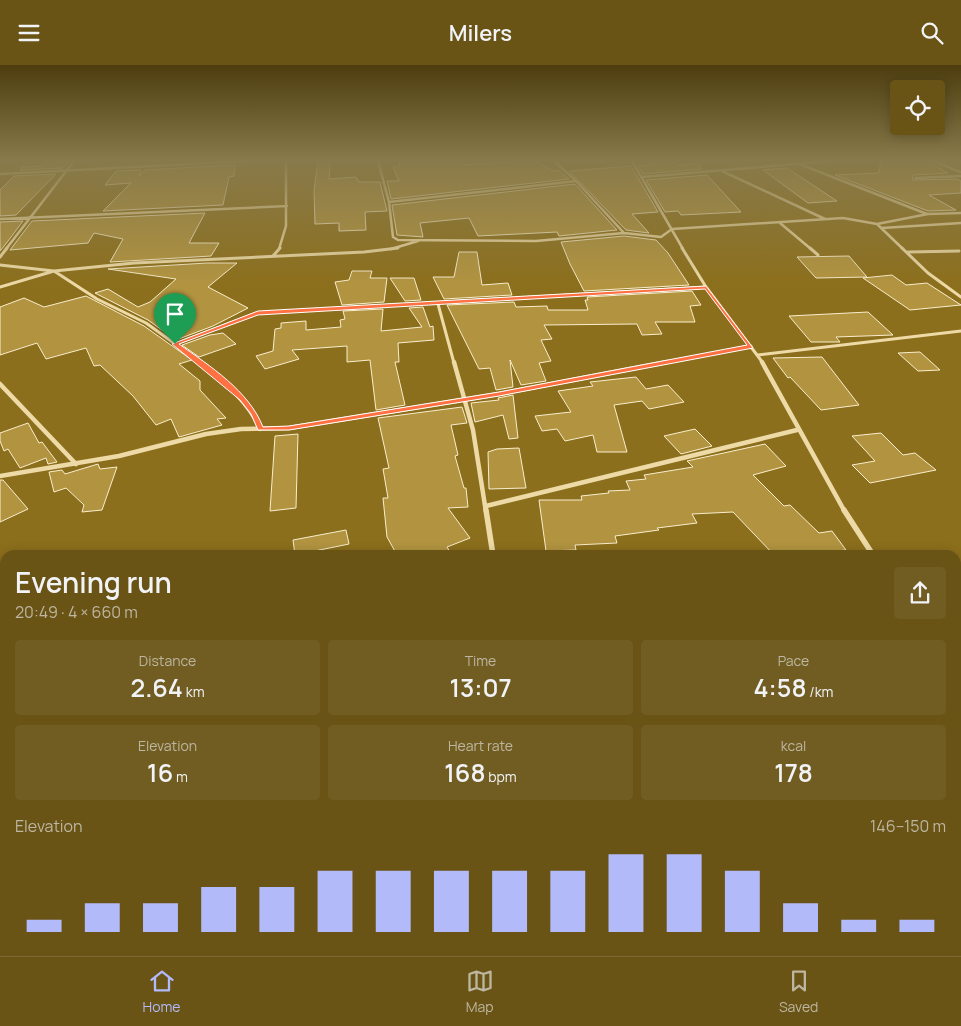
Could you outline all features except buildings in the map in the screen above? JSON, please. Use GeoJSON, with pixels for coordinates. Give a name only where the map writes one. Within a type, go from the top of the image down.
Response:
{"type":"FeatureCollection","features":[{"type":"Feature","properties":{"kind":"street"},"geometry":{"type":"LineString","coordinates":[[0,257],[43,203]]}},
{"type":"Feature","properties":{"kind":"street"},"geometry":{"type":"LineString","coordinates":[[272,256],[279,252],[285,239],[287,203]]}},
{"type":"Feature","properties":{"kind":"street"},"geometry":{"type":"LineString","coordinates":[[389,203],[393,237],[398,240],[418,241],[536,241],[624,233],[661,237],[672,229],[843,218],[877,223],[928,214],[961,213]]}},
{"type":"Feature","properties":{"kind":"street"},"geometry":{"type":"LineString","coordinates":[[596,203],[624,233]]}},
{"type":"Feature","properties":{"kind":"street"},"geometry":{"type":"LineString","coordinates":[[654,203],[706,287],[758,355],[835,497],[871,550]]}},
{"type":"Feature","properties":{"kind":"street"},"geometry":{"type":"LineString","coordinates":[[790,203],[826,219]]}},
{"type":"Feature","properties":{"kind":"street"},"geometry":{"type":"LineString","coordinates":[[899,203],[928,214]]}},
{"type":"Feature","properties":{"kind":"street"},"geometry":{"type":"LineString","coordinates":[[0,219],[287,206]]}},
{"type":"Feature","properties":{"kind":"street"},"geometry":{"type":"LineString","coordinates":[[780,223],[818,255]]}},
{"type":"Feature","properties":{"kind":"street"},"geometry":{"type":"LineString","coordinates":[[877,223],[928,273],[961,297]]}},
{"type":"Feature","properties":{"kind":"street"},"geometry":{"type":"LineString","coordinates":[[882,228],[961,223]]}},
{"type":"Feature","properties":{"kind":"street"},"geometry":{"type":"LineString","coordinates":[[0,287],[54,271],[77,267],[380,251],[395,249],[418,241]]}},
{"type":"Feature","properties":{"kind":"street"},"geometry":{"type":"LineString","coordinates":[[908,252],[960,251]]}},
{"type":"Feature","properties":{"kind":"street"},"geometry":{"type":"LineString","coordinates":[[0,265],[54,271],[97,299],[146,323],[199,361],[242,399],[254,414],[260,429]]}},
{"type":"Feature","properties":{"kind":"street"},"geometry":{"type":"LineString","coordinates":[[175,344],[258,313],[706,287]]}},
{"type":"Feature","properties":{"kind":"street"},"geometry":{"type":"LineString","coordinates":[[438,304],[473,430],[492,550]]}},
{"type":"Feature","properties":{"kind":"street"},"geometry":{"type":"LineString","coordinates":[[758,355],[961,331]]}},
{"type":"Feature","properties":{"kind":"street"},"geometry":{"type":"LineString","coordinates":[[0,476],[76,464],[206,434],[241,429],[289,428],[463,399],[751,346]]}},
{"type":"Feature","properties":{"kind":"street"},"geometry":{"type":"LineString","coordinates":[[0,384],[76,464]]}},
{"type":"Feature","properties":{"kind":"street"},"geometry":{"type":"LineString","coordinates":[[486,506],[797,430]]}},
{"type":"Feature","properties":{"kind":"route"},"geometry":{"type":"LineString","coordinates":[[706,287],[751,346],[616,370],[499,394],[289,428],[260,429],[254,414],[242,399],[199,361],[175,344],[258,313],[356,309],[706,287]]}}]}
